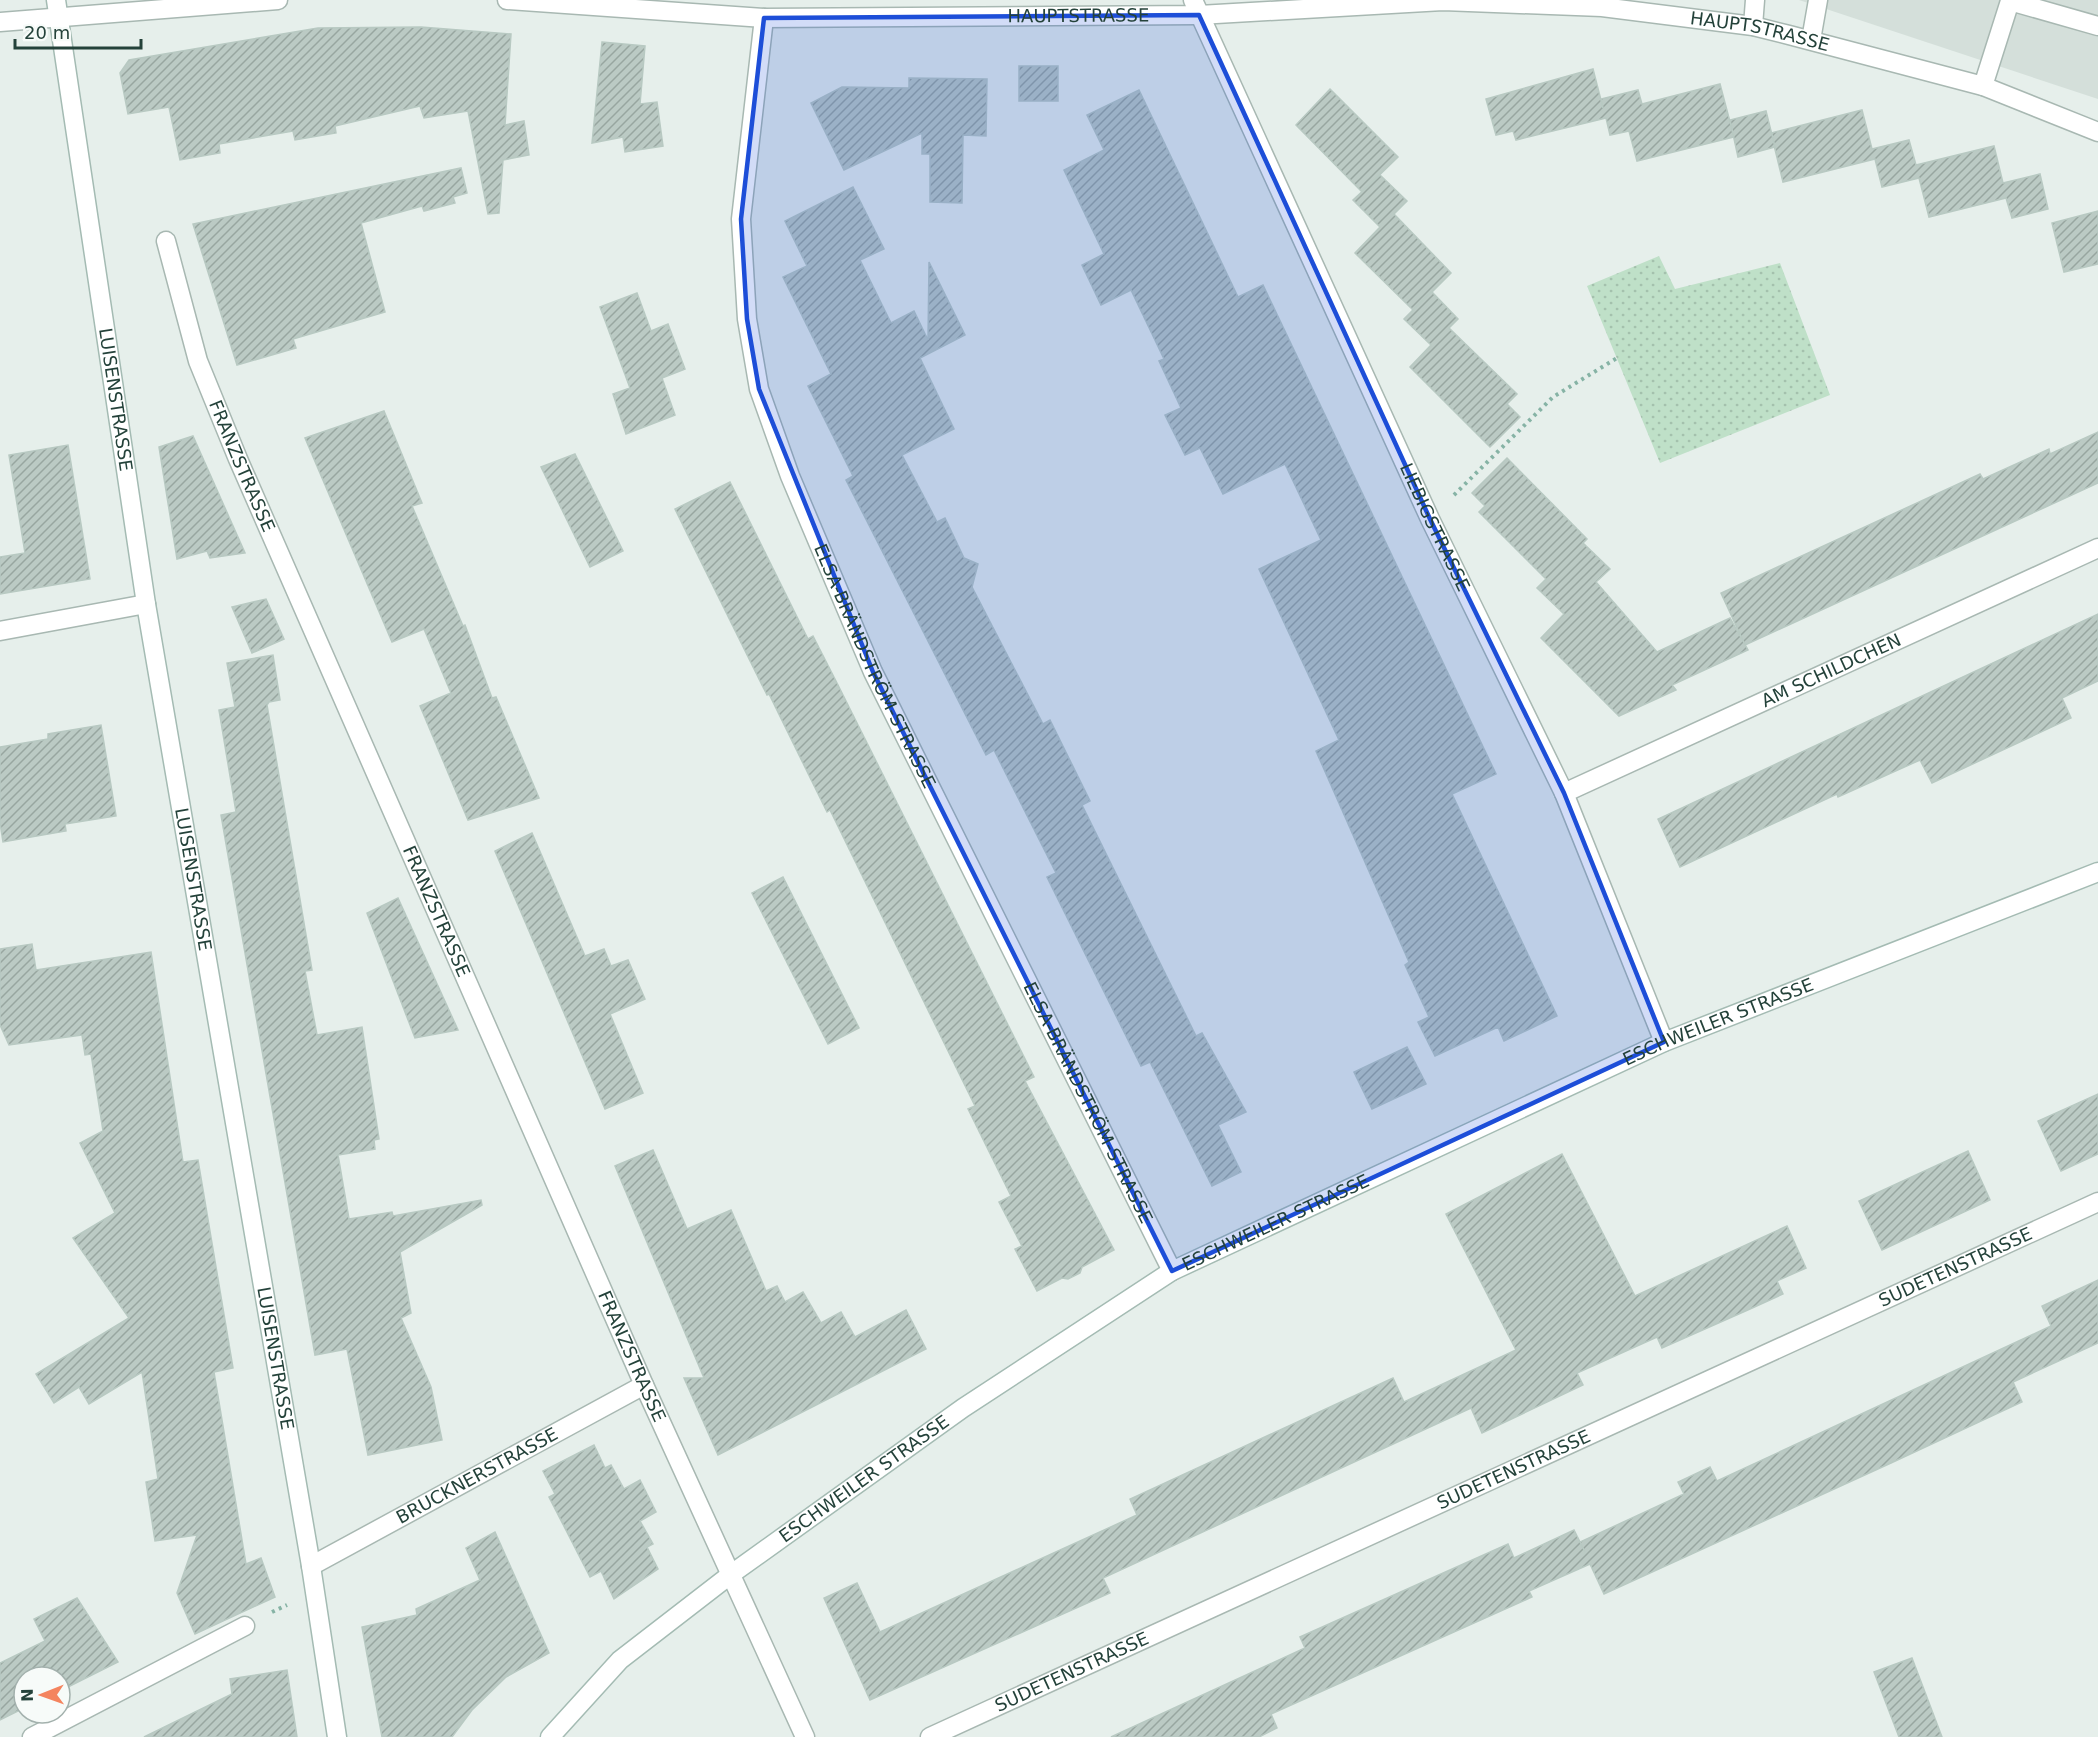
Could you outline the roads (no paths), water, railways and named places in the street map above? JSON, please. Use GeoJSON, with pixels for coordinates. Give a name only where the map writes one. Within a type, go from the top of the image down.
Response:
{"type":"FeatureCollection","features":[{"type":"Feature","properties":{"kind":"street"},"geometry":{"type":"LineString","coordinates":[[0,22],[58,9],[278,0]]}},
{"type":"Feature","properties":{"kind":"street","name":"HAUPTSTRASSE"},"geometry":{"type":"LineString","coordinates":[[507,0],[764,18],[1443,1],[1603,4],[1754,26],[1811,40],[1983,86],[2098,132]]}},
{"type":"Feature","properties":{"kind":"street"},"geometry":{"type":"LineString","coordinates":[[1754,26],[1755,0]]}},
{"type":"Feature","properties":{"kind":"street"},"geometry":{"type":"LineString","coordinates":[[1811,40],[1818,0]]}},
{"type":"Feature","properties":{"kind":"street"},"geometry":{"type":"LineString","coordinates":[[1983,86],[2010,1],[2098,26]]}},
{"type":"Feature","properties":{"kind":"street","name":"LIEBIGSTRASSE"},"geometry":{"type":"LineString","coordinates":[[1196,8],[1430,519],[1564,793],[1664,1042]]}},
{"type":"Feature","properties":{"kind":"street","name":"LUISENSTRASSE"},"geometry":{"type":"LineString","coordinates":[[58,9],[146,604],[311,1566],[337,1737]]}},
{"type":"Feature","properties":{"kind":"street","name":"ELSA-BRÄNDSTRÖM-STRASSE"},"geometry":{"type":"LineString","coordinates":[[764,18],[741,219],[747,319],[759,389],[790,476],[873,672],[1172,1271]]}},
{"type":"Feature","properties":{"kind":"street","name":"FRANZSTRASSE"},"geometry":{"type":"LineString","coordinates":[[166,241],[198,361],[238,459],[644,1385],[805,1737]]}},
{"type":"Feature","properties":{"kind":"street","name":"AM SCHILDCHEN"},"geometry":{"type":"LineString","coordinates":[[1564,793],[2098,548]]}},
{"type":"Feature","properties":{"kind":"street"},"geometry":{"type":"LineString","coordinates":[[0,631],[146,604]]}},
{"type":"Feature","properties":{"kind":"street","name":"ESCHWEILER STRASSE"},"geometry":{"type":"LineString","coordinates":[[550,1737],[620,1660],[730,1575],[963,1408],[1172,1271],[1664,1042],[2098,872]]}},
{"type":"Feature","properties":{"kind":"street","name":"SUDETENSTRASSE"},"geometry":{"type":"LineString","coordinates":[[930,1737],[2098,1202]]}},
{"type":"Feature","properties":{"kind":"street","name":"BRUCKNERSTRASSE"},"geometry":{"type":"LineString","coordinates":[[311,1566],[644,1385]]}},
{"type":"Feature","properties":{"kind":"street"},"geometry":{"type":"LineString","coordinates":[[32,1737],[245,1626]]}}]}
